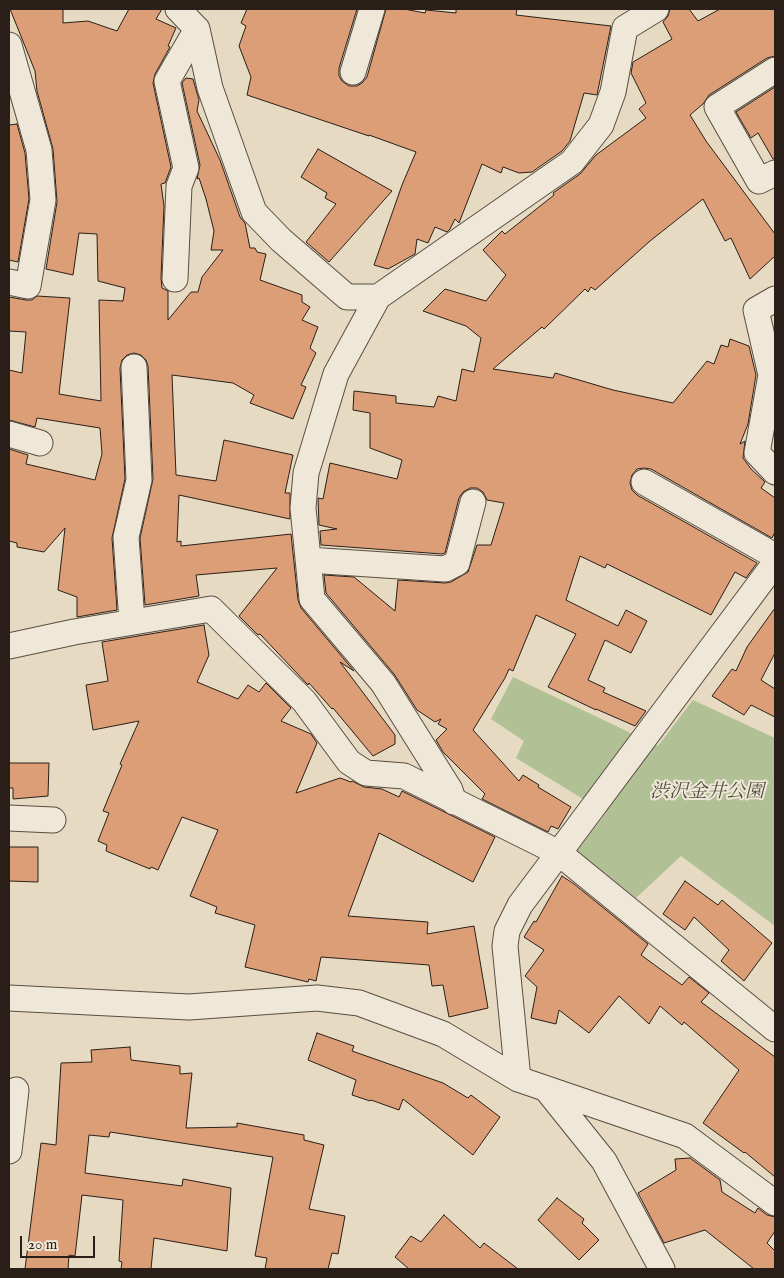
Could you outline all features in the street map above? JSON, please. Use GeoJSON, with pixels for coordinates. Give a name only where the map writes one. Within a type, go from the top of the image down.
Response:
{"type":"FeatureCollection","features":[{"type":"Feature","properties":{"kind":"street"},"geometry":{"type":"LineString","coordinates":[[178,9],[196,30],[210,88],[254,212],[281,240],[347,297],[378,296]]}},
{"type":"Feature","properties":{"kind":"street"},"geometry":{"type":"LineString","coordinates":[[353,72],[372,9]]}},
{"type":"Feature","properties":{"kind":"street"},"geometry":{"type":"LineString","coordinates":[[454,802],[450,790],[384,684],[312,599],[303,508],[306,473],[336,374],[378,296],[572,162],[600,125],[613,92],[625,18],[656,9]]}},
{"type":"Feature","properties":{"kind":"street"},"geometry":{"type":"LineString","coordinates":[[175,279],[179,186],[186,168],[167,81],[196,30]]}},
{"type":"Feature","properties":{"kind":"street"},"geometry":{"type":"LineString","coordinates":[[9,45],[39,150],[42,200],[28,286],[9,282]]}},
{"type":"Feature","properties":{"kind":"street"},"geometry":{"type":"LineString","coordinates":[[775,70],[717,107],[759,181],[775,173]]}},
{"type":"Feature","properties":{"kind":"street"},"geometry":{"type":"LineString","coordinates":[[775,299],[756,310],[771,375],[757,453],[775,472]]}},
{"type":"Feature","properties":{"kind":"street"},"geometry":{"type":"LineString","coordinates":[[132,622],[126,537],[138,480],[134,367]]}},
{"type":"Feature","properties":{"kind":"street"},"geometry":{"type":"LineString","coordinates":[[9,434],[40,443]]}},
{"type":"Feature","properties":{"kind":"street"},"geometry":{"type":"LineString","coordinates":[[644,482],[775,556]]}},
{"type":"Feature","properties":{"kind":"street"},"geometry":{"type":"LineString","coordinates":[[308,560],[445,569],[457,563],[473,502]]}},
{"type":"Feature","properties":{"kind":"street"},"geometry":{"type":"LineString","coordinates":[[518,1079],[505,946],[507,931],[520,905],[775,563]]}},
{"type":"Feature","properties":{"kind":"street"},"geometry":{"type":"LineString","coordinates":[[9,646],[211,609],[304,701],[350,762],[366,772],[404,776],[559,853],[775,1029]]}},
{"type":"Feature","properties":{"kind":"street"},"geometry":{"type":"LineString","coordinates":[[9,818],[53,820]]}},
{"type":"Feature","properties":{"kind":"street"},"geometry":{"type":"LineString","coordinates":[[9,998],[189,1007],[317,998],[359,1003],[443,1034],[518,1079],[685,1136],[775,1203]]}},
{"type":"Feature","properties":{"kind":"street"},"geometry":{"type":"LineString","coordinates":[[9,1151],[16,1090]]}},
{"type":"Feature","properties":{"kind":"street"},"geometry":{"type":"LineString","coordinates":[[547,1090],[604,1161],[662,1269]]}},
{"type":"Feature","properties":{"kind":"green space","name":"渋沢金井公園"},"geometry":{"type":"Polygon","coordinates":[[[513,677],[658,746],[693,700],[775,738],[775,926],[681,856],[636,898],[577,851],[606,813],[516,758],[524,741],[491,719],[513,677]]]}},
{"type":"Feature","properties":{"kind":"building"},"geometry":{"type":"Polygon","coordinates":[[[10,9],[63,9],[63,23],[88,21],[117,31],[129,9],[162,9],[156,19],[176,28],[168,46],[170,47],[155,74],[153,83],[171,167],[165,183],[161,184],[164,206],[161,278],[162,288],[168,291],[168,320],[191,292],[198,292],[202,277],[223,250],[211,250],[214,231],[206,199],[199,178],[197,179],[200,165],[182,83],[186,78],[193,79],[199,100],[197,111],[220,160],[240,217],[245,223],[250,248],[255,248],[257,252],[266,254],[260,280],[302,295],[302,302],[310,307],[302,320],[318,327],[310,348],[316,353],[301,385],[306,387],[293,419],[250,403],[254,395],[233,383],[172,375],[176,475],[216,481],[224,440],[293,455],[285,493],[290,493],[290,519],[179,495],[177,542],[181,541],[181,546],[291,534],[298,600],[301,608],[354,671],[340,662],[395,735],[395,744],[373,756],[333,708],[309,683],[308,685],[260,634],[258,635],[239,616],[277,568],[196,575],[199,596],[145,605],[140,538],[153,479],[148,366],[146,360],[141,355],[134,353],[127,355],[122,360],[120,368],[125,479],[112,538],[117,610],[77,617],[77,597],[58,590],[65,528],[44,552],[17,547],[17,543],[9,541],[9,449],[28,455],[26,464],[95,480],[102,454],[100,428],[37,418],[35,427],[9,420],[9,370],[22,373],[26,332],[9,331],[9,297],[26,300],[32,300],[37,296],[70,298],[59,394],[101,401],[99,300],[123,301],[125,288],[98,281],[97,234],[79,233],[73,275],[46,269],[57,202],[53,149],[37,91],[35,71],[10,9]]]}},
{"type":"Feature","properties":{"kind":"building"},"geometry":{"type":"Polygon","coordinates":[[[247,9],[357,9],[339,68],[339,76],[349,86],[357,86],[367,77],[386,9],[404,9],[425,13],[426,10],[456,13],[456,9],[517,9],[516,15],[611,26],[597,95],[584,93],[570,141],[562,151],[532,172],[519,173],[503,167],[501,173],[482,164],[459,223],[455,219],[447,232],[435,227],[428,243],[417,239],[415,254],[388,269],[374,265],[402,185],[416,152],[247,95],[251,77],[239,46],[246,26],[241,23],[247,9]]]}},
{"type":"Feature","properties":{"kind":"building"},"geometry":{"type":"Polygon","coordinates":[[[670,9],[689,9],[698,21],[720,9],[775,9],[775,56],[767,58],[709,95],[703,104],[690,115],[706,141],[775,234],[775,256],[750,279],[731,238],[725,241],[703,199],[650,241],[595,290],[591,287],[588,292],[585,289],[544,329],[542,327],[493,369],[553,378],[555,373],[613,390],[673,403],[707,361],[714,364],[721,345],[728,347],[730,339],[749,346],[756,375],[748,424],[740,444],[745,441],[743,458],[751,469],[765,482],[761,488],[775,498],[775,532],[772,538],[651,469],[637,469],[632,475],[630,483],[632,490],[637,495],[757,563],[746,578],[735,572],[711,615],[607,564],[605,568],[580,556],[566,600],[618,626],[626,610],[647,621],[631,653],[605,640],[588,680],[605,688],[603,692],[646,711],[635,726],[548,687],[576,634],[536,615],[513,671],[509,669],[473,730],[519,781],[523,775],[539,785],[538,787],[571,807],[558,829],[551,826],[548,832],[482,799],[485,794],[443,752],[436,740],[447,729],[438,724],[441,719],[435,722],[417,710],[394,674],[326,593],[324,575],[354,577],[395,611],[398,580],[445,583],[451,582],[468,572],[477,545],[491,545],[504,503],[487,500],[483,492],[477,488],[470,488],[463,492],[459,498],[445,553],[442,554],[321,545],[320,531],[337,529],[319,525],[318,498],[323,499],[330,463],[397,479],[402,460],[370,448],[370,413],[353,410],[354,391],[396,396],[396,403],[434,407],[438,396],[456,401],[462,369],[474,372],[481,338],[466,326],[423,311],[445,289],[486,301],[506,275],[483,250],[502,231],[505,234],[554,195],[553,193],[580,174],[596,155],[646,118],[639,109],[646,103],[631,73],[633,62],[672,39],[663,22],[668,16],[670,9]]]}},
{"type":"Feature","properties":{"kind":"building"},"geometry":{"type":"Polygon","coordinates":[[[775,87],[775,159],[773,159],[758,133],[751,138],[736,112],[775,87]]]}},
{"type":"Feature","properties":{"kind":"building"},"geometry":{"type":"Polygon","coordinates":[[[17,124],[25,153],[29,199],[18,262],[9,260],[9,125],[17,124]]]}},
{"type":"Feature","properties":{"kind":"building"},"geometry":{"type":"Polygon","coordinates":[[[318,149],[392,191],[329,262],[306,242],[336,204],[325,198],[327,193],[301,177],[318,149]]]}},
{"type":"Feature","properties":{"kind":"building"},"geometry":{"type":"Polygon","coordinates":[[[775,608],[775,653],[761,680],[775,689],[775,717],[751,705],[744,715],[712,696],[732,669],[736,671],[747,647],[775,608]]]}},
{"type":"Feature","properties":{"kind":"building"},"geometry":{"type":"Polygon","coordinates":[[[204,625],[209,655],[197,682],[238,699],[248,685],[259,692],[266,683],[291,708],[281,721],[311,734],[317,743],[296,793],[340,778],[364,787],[382,789],[399,797],[402,791],[495,837],[473,882],[379,833],[348,916],[428,922],[427,934],[474,926],[488,1008],[449,1017],[443,985],[432,986],[429,965],[321,957],[316,981],[309,979],[308,982],[245,967],[255,925],[215,913],[217,907],[190,896],[218,830],[182,817],[158,870],[151,867],[150,869],[106,851],[107,845],[98,841],[109,813],[103,811],[122,765],[120,764],[139,721],[93,730],[86,685],[108,681],[102,642],[204,625]]]}},
{"type":"Feature","properties":{"kind":"building"},"geometry":{"type":"Polygon","coordinates":[[[9,763],[49,763],[48,796],[13,799],[13,788],[9,788],[9,763]]]}},
{"type":"Feature","properties":{"kind":"building"},"geometry":{"type":"Polygon","coordinates":[[[9,847],[38,847],[38,882],[9,881],[9,847]]]}},
{"type":"Feature","properties":{"kind":"building"},"geometry":{"type":"Polygon","coordinates":[[[562,876],[648,944],[641,955],[682,985],[689,977],[709,993],[701,1002],[775,1057],[775,1177],[745,1152],[703,1123],[739,1070],[684,1022],[682,1025],[660,1006],[649,1024],[619,996],[589,1033],[559,1010],[556,1024],[531,1018],[537,987],[525,976],[544,950],[524,937],[534,921],[536,922],[562,876]]]}},
{"type":"Feature","properties":{"kind":"building"},"geometry":{"type":"Polygon","coordinates":[[[685,881],[718,905],[722,900],[772,943],[744,981],[721,961],[729,950],[694,917],[685,930],[663,914],[685,881]]]}},
{"type":"Feature","properties":{"kind":"building"},"geometry":{"type":"Polygon","coordinates":[[[317,1033],[354,1046],[352,1051],[443,1083],[468,1098],[471,1095],[500,1117],[473,1155],[403,1099],[399,1110],[352,1095],[356,1080],[308,1060],[317,1033]]]}},
{"type":"Feature","properties":{"kind":"building"},"geometry":{"type":"Polygon","coordinates":[[[130,1047],[131,1060],[180,1066],[180,1074],[192,1073],[186,1128],[237,1127],[237,1123],[304,1135],[304,1140],[324,1145],[309,1209],[345,1216],[338,1254],[332,1253],[328,1269],[265,1269],[267,1258],[255,1256],[273,1157],[110,1132],[109,1137],[89,1135],[85,1173],[182,1186],[183,1179],[231,1188],[227,1251],[154,1238],[151,1269],[121,1269],[122,1262],[119,1261],[123,1200],[82,1195],[75,1256],[69,1255],[68,1269],[25,1269],[41,1143],[56,1145],[61,1063],[92,1062],[91,1050],[130,1047]]]}},
{"type":"Feature","properties":{"kind":"building"},"geometry":{"type":"Polygon","coordinates":[[[690,1158],[720,1180],[722,1192],[755,1213],[758,1208],[767,1215],[775,1217],[775,1231],[767,1243],[775,1251],[775,1269],[754,1269],[705,1230],[664,1243],[638,1193],[676,1170],[675,1159],[690,1158]]]}},
{"type":"Feature","properties":{"kind":"building"},"geometry":{"type":"Polygon","coordinates":[[[557,1198],[584,1219],[582,1223],[599,1240],[579,1260],[538,1220],[557,1198]]]}},
{"type":"Feature","properties":{"kind":"building"},"geometry":{"type":"Polygon","coordinates":[[[444,1215],[480,1248],[484,1243],[518,1269],[409,1269],[395,1257],[411,1236],[421,1242],[444,1215]]]}}]}
